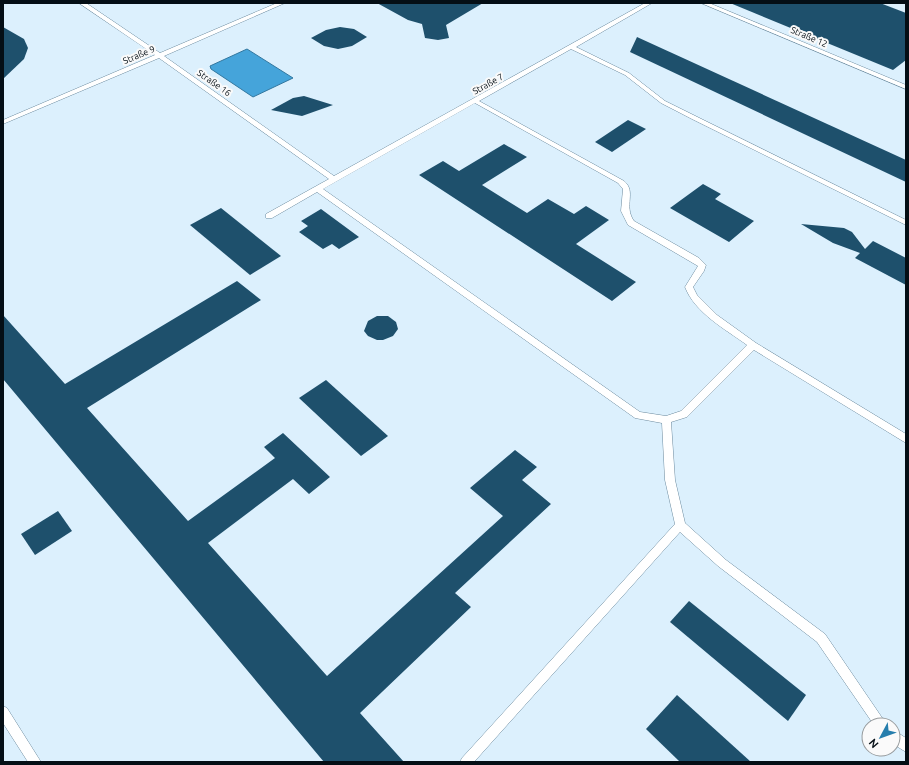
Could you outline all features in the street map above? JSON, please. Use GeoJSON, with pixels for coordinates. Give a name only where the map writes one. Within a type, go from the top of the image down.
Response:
{"type":"FeatureCollection","features":[{"type":"Feature","properties":{"kind":"lane","name":"Straße 16"},"geometry":{"type":"LineString","coordinates":[[82,3],[160,56],[335,180]]}},
{"type":"Feature","properties":{"kind":"lane","name":"Straße 9"},"geometry":{"type":"LineString","coordinates":[[3,122],[282,3]]}},
{"type":"Feature","properties":{"kind":"lane","name":"Straße 7"},"geometry":{"type":"LineString","coordinates":[[269,216],[649,3]]}},
{"type":"Feature","properties":{"kind":"lane","name":"Straße 12"},"geometry":{"type":"LineString","coordinates":[[704,3],[906,87]]}},
{"type":"Feature","properties":{"kind":"lane"},"geometry":{"type":"LineString","coordinates":[[572,47],[627,74],[663,102],[906,223]]}},
{"type":"Feature","properties":{"kind":"lane"},"geometry":{"type":"LineString","coordinates":[[475,101],[625,185],[627,190],[623,206],[625,216],[631,223],[696,260],[702,265],[702,270],[689,287],[693,298],[714,317],[753,345],[906,439]]}},
{"type":"Feature","properties":{"kind":"lane"},"geometry":{"type":"LineString","coordinates":[[318,189],[620,404],[638,415],[666,420],[684,414],[753,345]]}},
{"type":"Feature","properties":{"kind":"lane"},"geometry":{"type":"LineString","coordinates":[[666,420],[670,480],[680,525],[722,563],[821,638],[876,717]]}},
{"type":"Feature","properties":{"kind":"lane"},"geometry":{"type":"LineString","coordinates":[[466,762],[680,525]]}},
{"type":"Feature","properties":{"kind":"lane"},"geometry":{"type":"LineString","coordinates":[[3,712],[35,762]]}},
{"type":"Feature","properties":{"kind":"water"},"geometry":{"type":"Polygon","coordinates":[[[247,49],[293,78],[253,97],[211,69],[210,66],[247,49]]]}},
{"type":"Feature","properties":{"kind":"building"},"geometry":{"type":"Polygon","coordinates":[[[377,3],[483,3],[446,25],[449,38],[438,40],[425,38],[422,24],[408,20],[377,3]]]}},
{"type":"Feature","properties":{"kind":"building"},"geometry":{"type":"Polygon","coordinates":[[[730,3],[880,3],[906,13],[906,60],[893,70],[730,3]]]}},
{"type":"Feature","properties":{"kind":"building"},"geometry":{"type":"Polygon","coordinates":[[[3,27],[24,39],[28,48],[24,59],[3,79],[3,27]]]}},
{"type":"Feature","properties":{"kind":"building"},"geometry":{"type":"Polygon","coordinates":[[[340,27],[354,29],[367,37],[352,46],[338,49],[324,46],[311,38],[326,30],[340,27]]]}},
{"type":"Feature","properties":{"kind":"building"},"geometry":{"type":"Polygon","coordinates":[[[637,37],[906,160],[906,182],[630,52],[637,37]]]}},
{"type":"Feature","properties":{"kind":"building"},"geometry":{"type":"Polygon","coordinates":[[[304,96],[333,105],[302,116],[271,110],[293,98],[304,96]]]}},
{"type":"Feature","properties":{"kind":"building"},"geometry":{"type":"Polygon","coordinates":[[[628,120],[646,129],[612,152],[595,142],[628,120]]]}},
{"type":"Feature","properties":{"kind":"building"},"geometry":{"type":"Polygon","coordinates":[[[504,144],[527,157],[482,185],[527,213],[548,199],[574,214],[586,206],[609,220],[576,244],[636,282],[612,301],[419,175],[443,161],[459,171],[504,144]]]}},
{"type":"Feature","properties":{"kind":"building"},"geometry":{"type":"Polygon","coordinates":[[[703,184],[721,194],[715,199],[754,221],[729,242],[670,208],[703,184]]]}},
{"type":"Feature","properties":{"kind":"building"},"geometry":{"type":"Polygon","coordinates":[[[221,208],[281,256],[250,275],[190,225],[221,208]]]}},
{"type":"Feature","properties":{"kind":"building"},"geometry":{"type":"Polygon","coordinates":[[[321,209],[359,237],[339,249],[332,244],[323,249],[299,232],[308,226],[301,221],[321,209]]]}},
{"type":"Feature","properties":{"kind":"building"},"geometry":{"type":"Polygon","coordinates":[[[801,224],[844,228],[852,232],[865,249],[873,241],[906,258],[906,285],[855,258],[860,253],[833,243],[801,224]]]}},
{"type":"Feature","properties":{"kind":"building"},"geometry":{"type":"Polygon","coordinates":[[[237,281],[261,300],[87,408],[188,521],[275,458],[264,447],[283,433],[330,477],[309,494],[293,479],[208,543],[327,676],[503,516],[470,488],[515,450],[537,467],[522,480],[551,504],[455,593],[471,607],[360,713],[404,762],[324,762],[3,379],[3,315],[65,384],[237,281]]]}},
{"type":"Feature","properties":{"kind":"building"},"geometry":{"type":"Polygon","coordinates":[[[377,316],[388,316],[396,322],[398,329],[393,336],[383,340],[377,340],[368,336],[364,331],[368,321],[377,316]]]}},
{"type":"Feature","properties":{"kind":"building"},"geometry":{"type":"Polygon","coordinates":[[[326,380],[388,436],[361,456],[299,398],[326,380]]]}},
{"type":"Feature","properties":{"kind":"building"},"geometry":{"type":"Polygon","coordinates":[[[58,511],[72,531],[35,555],[21,534],[58,511]]]}},
{"type":"Feature","properties":{"kind":"building"},"geometry":{"type":"Polygon","coordinates":[[[689,601],[806,695],[788,721],[670,622],[689,601]]]}},
{"type":"Feature","properties":{"kind":"building"},"geometry":{"type":"Polygon","coordinates":[[[677,695],[751,762],[680,762],[646,729],[677,695]]]}}]}
